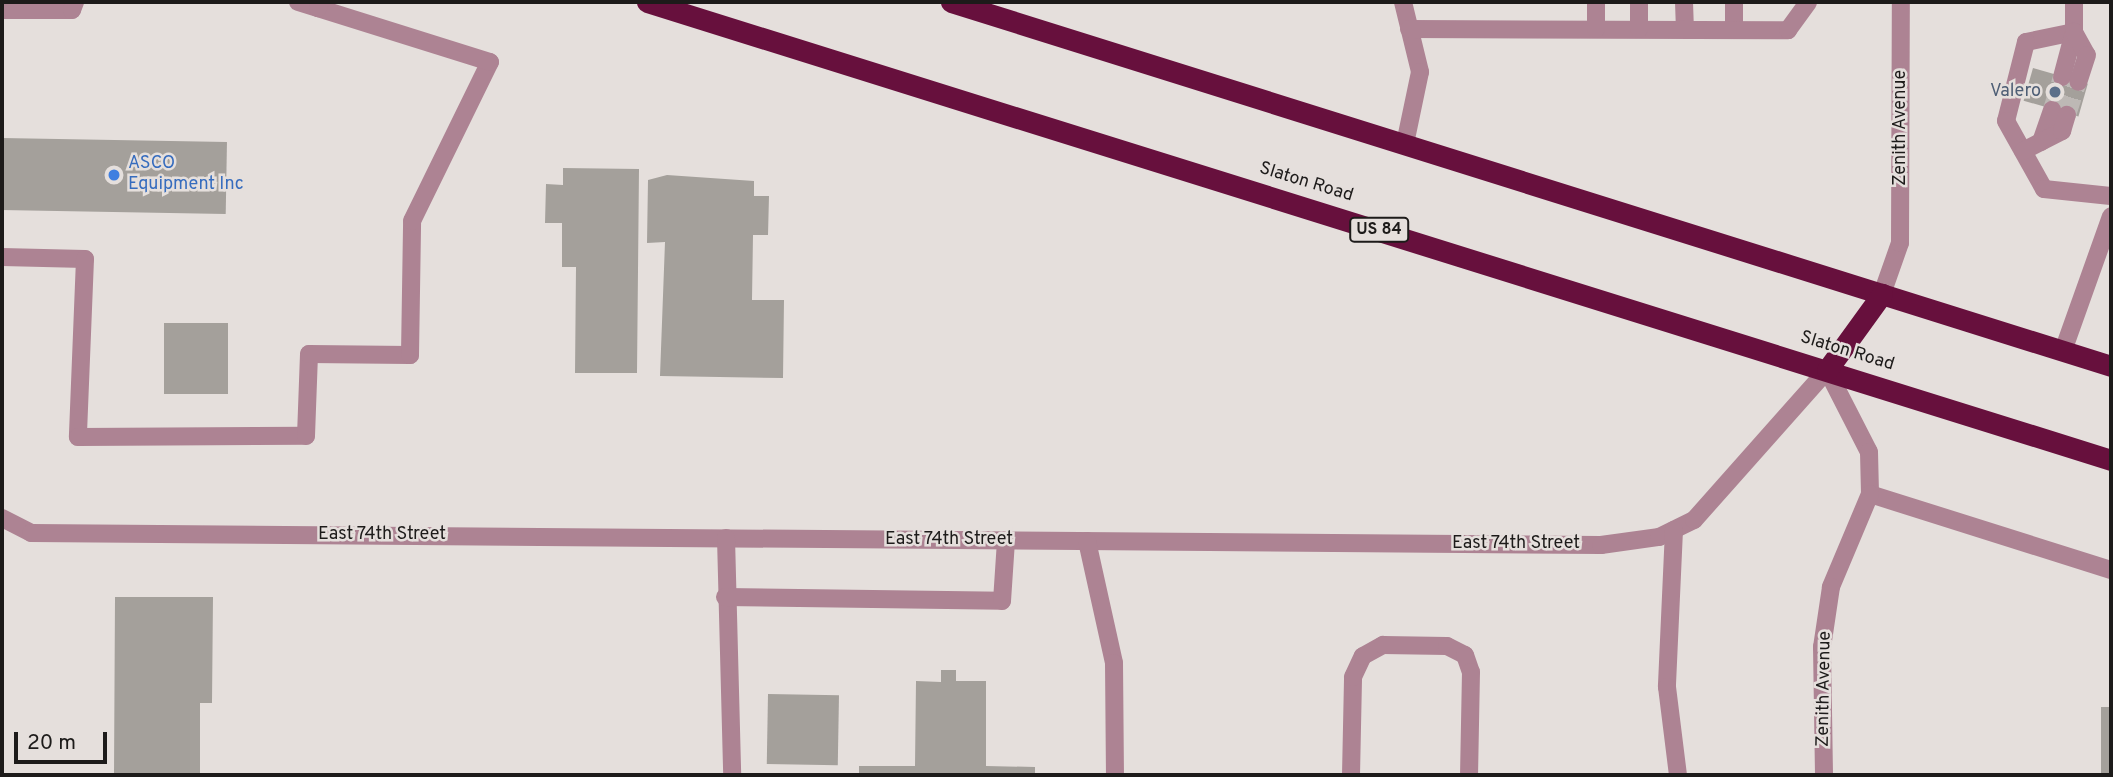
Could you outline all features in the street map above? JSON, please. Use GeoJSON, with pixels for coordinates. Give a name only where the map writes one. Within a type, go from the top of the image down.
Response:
{"type":"FeatureCollection","features":[{"type":"Feature","properties":{"kind":"highway","name":"Slaton Road"},"geometry":{"type":"LineString","coordinates":[[647,2],[2111,460]]}},
{"type":"Feature","properties":{"kind":"highway"},"geometry":{"type":"LineString","coordinates":[[951,2],[2111,366]]}},
{"type":"Feature","properties":{"kind":"highway"},"geometry":{"type":"LineString","coordinates":[[1827,370],[1882,294]]}},
{"type":"Feature","properties":{"kind":"street"},"geometry":{"type":"LineString","coordinates":[[2,10],[72,10],[75,2]]}},
{"type":"Feature","properties":{"kind":"street"},"geometry":{"type":"LineString","coordinates":[[2,257],[85,259],[78,437],[306,436],[309,355],[410,355],[412,221],[490,62],[319,5],[298,2]]}},
{"type":"Feature","properties":{"kind":"street"},"geometry":{"type":"LineString","coordinates":[[1402,2],[1420,72],[1405,144]]}},
{"type":"Feature","properties":{"kind":"street"},"geometry":{"type":"LineString","coordinates":[[1596,2],[1596,29]]}},
{"type":"Feature","properties":{"kind":"street"},"geometry":{"type":"LineString","coordinates":[[1639,2],[1639,29]]}},
{"type":"Feature","properties":{"kind":"street"},"geometry":{"type":"LineString","coordinates":[[1685,2],[1685,29]]}},
{"type":"Feature","properties":{"kind":"street"},"geometry":{"type":"LineString","coordinates":[[1734,2],[1734,29]]}},
{"type":"Feature","properties":{"kind":"street"},"geometry":{"type":"LineString","coordinates":[[1409,29],[1788,30],[1808,2]]}},
{"type":"Feature","properties":{"kind":"street","name":"Zenith Avenue"},"geometry":{"type":"LineString","coordinates":[[1882,294],[1900,243],[1901,2]]}},
{"type":"Feature","properties":{"kind":"street"},"geometry":{"type":"LineString","coordinates":[[2070,79],[2087,55],[2074,32],[2074,2]]}},
{"type":"Feature","properties":{"kind":"street"},"geometry":{"type":"LineString","coordinates":[[2074,32],[2026,42],[2006,121],[2044,188],[2111,196]]}},
{"type":"Feature","properties":{"kind":"street"},"geometry":{"type":"LineString","coordinates":[[2023,151],[2062,131],[2060,112]]}},
{"type":"Feature","properties":{"kind":"street"},"geometry":{"type":"LineString","coordinates":[[2063,351],[2111,216]]}},
{"type":"Feature","properties":{"kind":"street","name":"Zenith Avenue"},"geometry":{"type":"LineString","coordinates":[[1824,775],[1822,648],[1831,587],[1870,494],[1869,452],[1827,370]]}},
{"type":"Feature","properties":{"kind":"street","name":"East 74th Street"},"geometry":{"type":"LineString","coordinates":[[2,518],[31,533],[1601,545],[1674,530],[1694,520],[1827,370]]}},
{"type":"Feature","properties":{"kind":"street"},"geometry":{"type":"LineString","coordinates":[[1870,494],[2111,569]]}},
{"type":"Feature","properties":{"kind":"street"},"geometry":{"type":"LineString","coordinates":[[1674,530],[1667,687],[1678,775]]}},
{"type":"Feature","properties":{"kind":"street"},"geometry":{"type":"LineString","coordinates":[[726,538],[725,597],[732,775]]}},
{"type":"Feature","properties":{"kind":"street"},"geometry":{"type":"LineString","coordinates":[[725,597],[1002,601],[1006,540]]}},
{"type":"Feature","properties":{"kind":"street"},"geometry":{"type":"LineString","coordinates":[[1087,541],[1114,663],[1115,775]]}},
{"type":"Feature","properties":{"kind":"street"},"geometry":{"type":"LineString","coordinates":[[1351,775],[1353,677],[1363,656],[1383,645],[1447,646],[1465,655],[1471,672],[1469,775]]}},
{"type":"Feature","properties":{"kind":"building","name":"Valero"},"geometry":{"type":"Polygon","coordinates":[[[2033,68],[2088,84],[2078,116],[2024,101],[2033,68]]]}},
{"type":"Feature","properties":{"kind":"building","name":"ASCO Equipment Inc"},"geometry":{"type":"Polygon","coordinates":[[[2,138],[227,142],[226,214],[2,210],[2,138]]]}},
{"type":"Feature","properties":{"kind":"building"},"geometry":{"type":"Polygon","coordinates":[[[563,168],[639,169],[637,373],[575,373],[576,267],[562,267],[562,223],[545,223],[546,184],[563,185],[563,168]]]}},
{"type":"Feature","properties":{"kind":"building"},"geometry":{"type":"Polygon","coordinates":[[[667,175],[754,181],[754,196],[769,196],[768,235],[753,235],[752,300],[784,300],[783,378],[660,376],[665,242],[647,243],[648,180],[667,175]]]}},
{"type":"Feature","properties":{"kind":"building"},"geometry":{"type":"Polygon","coordinates":[[[164,323],[228,323],[228,394],[164,394],[164,323]]]}},
{"type":"Feature","properties":{"kind":"building"},"geometry":{"type":"Polygon","coordinates":[[[115,597],[213,597],[212,703],[200,703],[200,775],[114,775],[115,597]]]}},
{"type":"Feature","properties":{"kind":"building"},"geometry":{"type":"Polygon","coordinates":[[[941,670],[956,670],[956,681],[986,681],[986,766],[1035,767],[1035,775],[859,775],[859,766],[915,766],[916,681],[941,682],[941,670]]]}},
{"type":"Feature","properties":{"kind":"building"},"geometry":{"type":"Polygon","coordinates":[[[768,694],[839,695],[838,765],[767,764],[768,694]]]}},
{"type":"Feature","properties":{"kind":"building"},"geometry":{"type":"Polygon","coordinates":[[[2101,707],[2111,707],[2111,775],[2101,775],[2101,707]]]}},
{"type":"Feature","properties":{"kind":"tunnel"},"geometry":{"type":"LineString","coordinates":[[2052,110],[2062,77]]}},
{"type":"Feature","properties":{"kind":"tunnel"},"geometry":{"type":"LineString","coordinates":[[2067,115],[2078,82]]}},
{"type":"Feature","properties":{"kind":"place","name":"Valero"},"geometry":{"type":"Point","coordinates":[2055,92]}},
{"type":"Feature","properties":{"kind":"place","name":"ASCO Equipment Inc"},"geometry":{"type":"Point","coordinates":[114,175]}}]}
